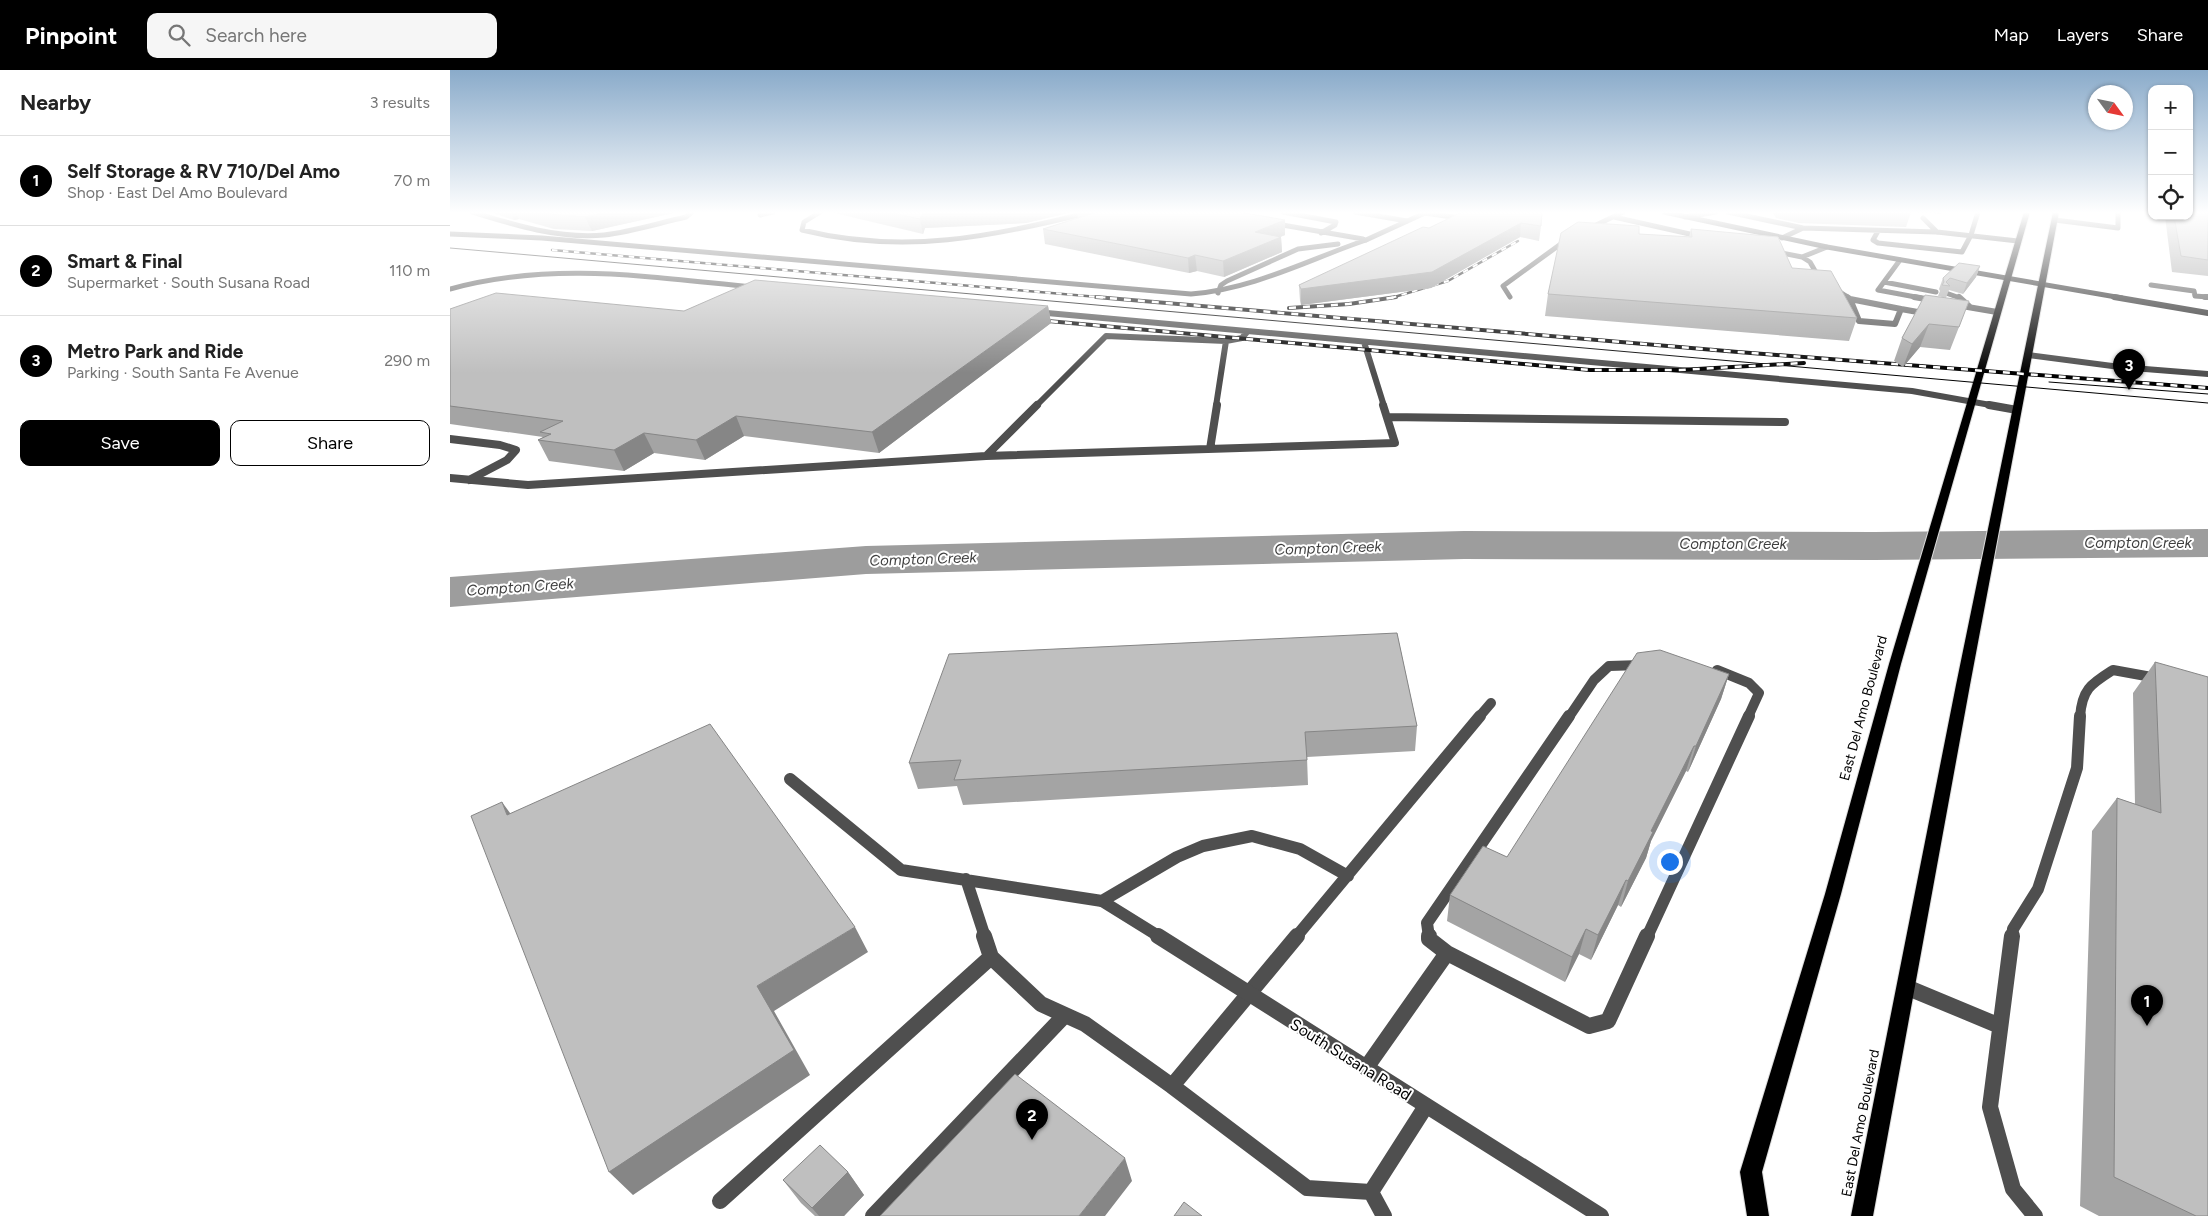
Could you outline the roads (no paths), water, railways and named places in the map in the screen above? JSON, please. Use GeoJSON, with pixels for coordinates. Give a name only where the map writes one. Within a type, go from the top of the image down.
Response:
{"type":"FeatureCollection","features":[{"type":"Feature","properties":{"kind":"main road"},"geometry":{"type":"LineString","coordinates":[[1931,265],[2208,314]]}},
{"type":"Feature","properties":{"kind":"main road","name":"East Del Amo Boulevard"},"geometry":{"type":"LineString","coordinates":[[1758,1216],[1751,1172],[1833,894],[1914,598],[2011,265]]}},
{"type":"Feature","properties":{"kind":"main road","name":"East Del Amo Boulevard"},"geometry":{"type":"LineString","coordinates":[[1862,1216],[1978,607],[2046,265]]}},
{"type":"Feature","properties":{"kind":"street"},"geometry":{"type":"LineString","coordinates":[[860,265],[1191,294],[1218,293],[1246,287],[1296,265]]}},
{"type":"Feature","properties":{"kind":"street"},"geometry":{"type":"LineString","coordinates":[[1218,293],[1221,285],[1227,281],[1261,265]]}},
{"type":"Feature","properties":{"kind":"street"},"geometry":{"type":"LineString","coordinates":[[1510,297],[1503,286],[1532,265]]}},
{"type":"Feature","properties":{"kind":"street"},"geometry":{"type":"LineString","coordinates":[[1812,265],[1819,278],[1850,299],[1938,315]]}},
{"type":"Feature","properties":{"kind":"street"},"geometry":{"type":"LineString","coordinates":[[1896,265],[1878,290],[1942,302]]}},
{"type":"Feature","properties":{"kind":"street"},"geometry":{"type":"LineString","coordinates":[[450,289],[473,281],[561,270],[758,287]]}},
{"type":"Feature","properties":{"kind":"street"},"geometry":{"type":"LineString","coordinates":[[1884,282],[1936,292]]}},
{"type":"Feature","properties":{"kind":"street"},"geometry":{"type":"LineString","coordinates":[[2150,285],[2194,292],[2194,311]]}},
{"type":"Feature","properties":{"kind":"street"},"geometry":{"type":"LineString","coordinates":[[1946,294],[1958,296],[1970,307]]}},
{"type":"Feature","properties":{"kind":"street"},"geometry":{"type":"LineString","coordinates":[[2195,296],[2208,297]]}},
{"type":"Feature","properties":{"kind":"street"},"geometry":{"type":"LineString","coordinates":[[1850,299],[1859,321],[1895,324],[1901,309]]}},
{"type":"Feature","properties":{"kind":"street"},"geometry":{"type":"LineString","coordinates":[[1952,304],[1998,312]]}},
{"type":"Feature","properties":{"kind":"street"},"geometry":{"type":"LineString","coordinates":[[1024,310],[1247,332],[1912,391],[2017,410]]}},
{"type":"Feature","properties":{"kind":"street"},"geometry":{"type":"LineString","coordinates":[[986,456],[1106,336],[1226,341],[1242,338],[1247,332]]}},
{"type":"Feature","properties":{"kind":"street"},"geometry":{"type":"LineString","coordinates":[[1210,449],[1226,341]]}},
{"type":"Feature","properties":{"kind":"street"},"geometry":{"type":"LineString","coordinates":[[450,478],[528,485],[986,456],[1395,443],[1364,342]]}},
{"type":"Feature","properties":{"kind":"street"},"geometry":{"type":"LineString","coordinates":[[2028,355],[2208,374]]}},
{"type":"Feature","properties":{"kind":"street"},"geometry":{"type":"LineString","coordinates":[[1387,417],[1785,422]]}},
{"type":"Feature","properties":{"kind":"street"},"geometry":{"type":"LineString","coordinates":[[450,439],[500,445],[516,450],[506,460],[469,480]]}},
{"type":"Feature","properties":{"kind":"street"},"geometry":{"type":"LineString","coordinates":[[1657,664],[1608,666],[1594,680],[1427,923],[1429,939],[1447,954],[1589,1026],[1608,1020],[1759,693],[1737,677],[1704,666]]}},
{"type":"Feature","properties":{"kind":"street"},"geometry":{"type":"LineString","coordinates":[[2035,1216],[2013,1189],[1990,1107],[2013,929],[2038,889],[2077,768],[2081,703],[2090,684],[2113,670],[2170,680]]}},
{"type":"Feature","properties":{"kind":"street"},"geometry":{"type":"LineString","coordinates":[[1172,1086],[1491,703]]}},
{"type":"Feature","properties":{"kind":"street"},"geometry":{"type":"LineString","coordinates":[[790,779],[901,870],[1102,901],[1178,857],[1203,846],[1252,836],[1300,849],[1348,876]]}},
{"type":"Feature","properties":{"kind":"street"},"geometry":{"type":"LineString","coordinates":[[966,880],[991,956],[1041,1004],[1085,1024],[1172,1086],[1307,1188],[1371,1192]]}},
{"type":"Feature","properties":{"kind":"street","name":"South Susana Road"},"geometry":{"type":"LineString","coordinates":[[1102,901],[1601,1216]]}},
{"type":"Feature","properties":{"kind":"street"},"geometry":{"type":"LineString","coordinates":[[1366,1068],[1447,954]]}},
{"type":"Feature","properties":{"kind":"street"},"geometry":{"type":"LineString","coordinates":[[720,1201],[991,956]]}},
{"type":"Feature","properties":{"kind":"street"},"geometry":{"type":"LineString","coordinates":[[1906,987],[2000,1026]]}},
{"type":"Feature","properties":{"kind":"street"},"geometry":{"type":"LineString","coordinates":[[873,1216],[1065,1015]]}},
{"type":"Feature","properties":{"kind":"street"},"geometry":{"type":"LineString","coordinates":[[1371,1192],[1426,1106]]}},
{"type":"Feature","properties":{"kind":"street"},"geometry":{"type":"LineString","coordinates":[[1371,1192],[1384,1216]]}},
{"type":"Feature","properties":{"kind":"waterway","name":"Compton Creek"},"geometry":{"type":"LineString","coordinates":[[450,592],[866,560],[1464,545],[1874,546],[2208,543]]}},
{"type":"Feature","properties":{"kind":"tram line"},"geometry":{"type":"LineString","coordinates":[[648,265],[2208,403]]}},
{"type":"Feature","properties":{"kind":"tram line"},"geometry":{"type":"LineString","coordinates":[[2049,382],[2208,394]]}},
{"type":"Feature","properties":{"kind":"railway"},"geometry":{"type":"LineString","coordinates":[[732,265],[1110,298]]}},
{"type":"Feature","properties":{"kind":"railway"},"geometry":{"type":"LineString","coordinates":[[1393,297],[1448,281],[1475,265]]}},
{"type":"Feature","properties":{"kind":"railway"},"geometry":{"type":"LineString","coordinates":[[1096,297],[1738,352],[2208,388]]}},
{"type":"Feature","properties":{"kind":"railway"},"geometry":{"type":"LineString","coordinates":[[1289,308],[1349,304],[1393,297]]}},
{"type":"Feature","properties":{"kind":"railway"},"geometry":{"type":"LineString","coordinates":[[1037,320],[1590,370],[1680,370],[1804,363]]}},
{"type":"Feature","properties":{"kind":"place","name":"Metro Park and Ride"},"geometry":{"type":"Point","coordinates":[2129,390]}},
{"type":"Feature","properties":{"kind":"place","name":"Self Storage & RV 710/Del Amo"},"geometry":{"type":"Point","coordinates":[2147,1026]}},
{"type":"Feature","properties":{"kind":"place","name":"Smart & Final"},"geometry":{"type":"Point","coordinates":[1032,1140]}}]}
